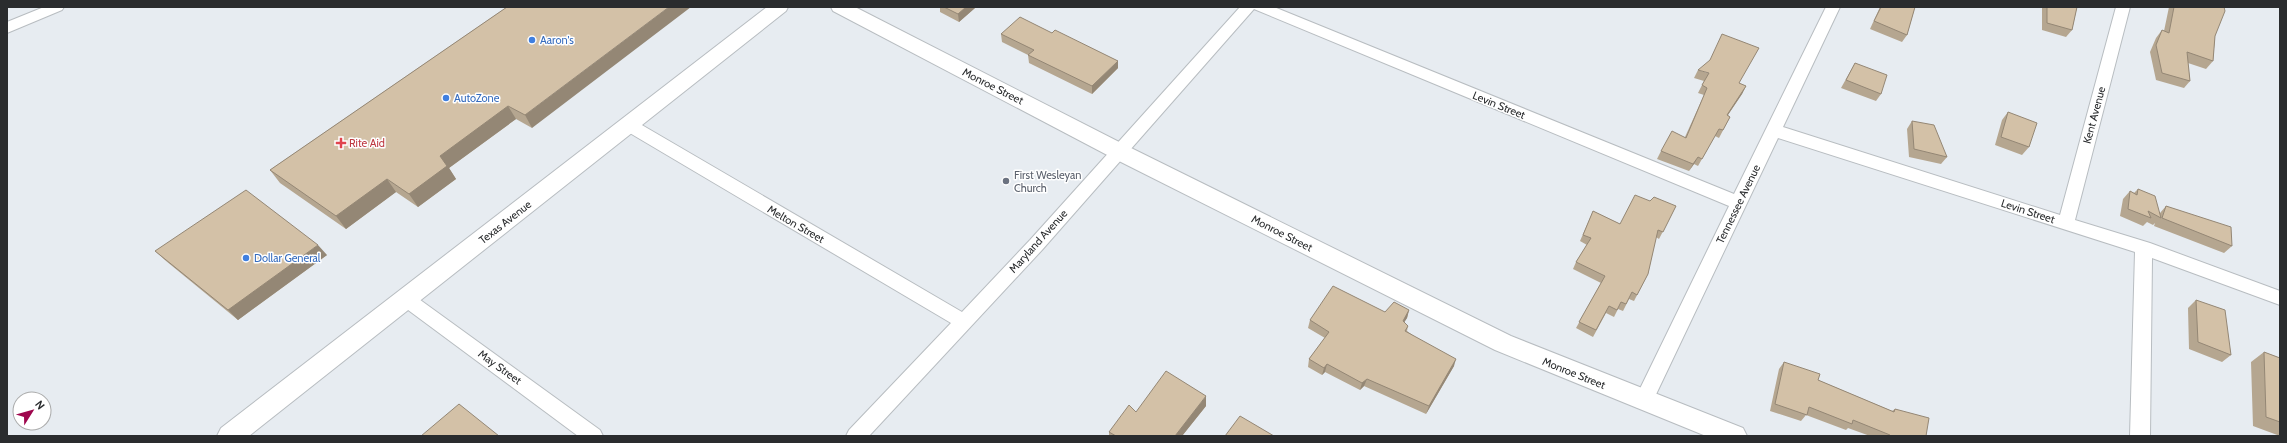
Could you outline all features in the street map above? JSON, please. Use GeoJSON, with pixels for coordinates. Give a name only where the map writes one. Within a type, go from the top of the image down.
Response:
{"type":"FeatureCollection","features":[{"type":"Feature","properties":{"kind":"main road","name":"Texas Avenue"},"geometry":{"type":"LineString","coordinates":[[230,436],[779,7]]}},
{"type":"Feature","properties":{"kind":"main road","name":"Monroe Street"},"geometry":{"type":"LineString","coordinates":[[840,7],[1118,151],[1503,343],[1734,436]]}},
{"type":"Feature","properties":{"kind":"street"},"geometry":{"type":"LineString","coordinates":[[7,28],[57,7]]}},
{"type":"Feature","properties":{"kind":"street","name":"Maryland Avenue"},"geometry":{"type":"LineString","coordinates":[[856,436],[964,322],[1248,7]]}},
{"type":"Feature","properties":{"kind":"street","name":"Levin Street"},"geometry":{"type":"LineString","coordinates":[[1260,7],[1738,203]]}},
{"type":"Feature","properties":{"kind":"street","name":"Tennessee Avenue"},"geometry":{"type":"LineString","coordinates":[[1642,400],[1833,7]]}},
{"type":"Feature","properties":{"kind":"street","name":"Kent Avenue"},"geometry":{"type":"LineString","coordinates":[[2066,223],[2123,7]]}},
{"type":"Feature","properties":{"kind":"street","name":"Melton Street"},"geometry":{"type":"LineString","coordinates":[[629,125],[964,322]]}},
{"type":"Feature","properties":{"kind":"street","name":"Levin Street"},"geometry":{"type":"LineString","coordinates":[[1773,130],[2144,248],[2280,298]]}},
{"type":"Feature","properties":{"kind":"street"},"geometry":{"type":"LineString","coordinates":[[2140,436],[2144,248]]}},
{"type":"Feature","properties":{"kind":"street","name":"May Street"},"geometry":{"type":"LineString","coordinates":[[406,299],[593,436]]}},
{"type":"Feature","properties":{"kind":"building"},"geometry":{"type":"Polygon","coordinates":[[[507,7],[669,7],[525,115],[508,106],[440,156],[447,166],[409,194],[387,179],[336,216],[270,170],[507,7]]]}},
{"type":"Feature","properties":{"kind":"building"},"geometry":{"type":"Polygon","coordinates":[[[944,7],[966,7],[958,14],[944,7]]]}},
{"type":"Feature","properties":{"kind":"building"},"geometry":{"type":"Polygon","coordinates":[[[1881,7],[1915,7],[1907,35],[1874,21],[1881,7]]]}},
{"type":"Feature","properties":{"kind":"building"},"geometry":{"type":"Polygon","coordinates":[[[2047,7],[2077,7],[2072,30],[2047,23],[2047,7]]]}},
{"type":"Feature","properties":{"kind":"building"},"geometry":{"type":"Polygon","coordinates":[[[2174,7],[2224,7],[2225,11],[2215,36],[2213,61],[2187,52],[2190,81],[2162,73],[2156,45],[2162,30],[2169,33],[2174,7]]]}},
{"type":"Feature","properties":{"kind":"building"},"geometry":{"type":"Polygon","coordinates":[[[1020,17],[1052,33],[1055,30],[1118,61],[1092,86],[1028,55],[1034,50],[1001,34],[1020,17]]]}},
{"type":"Feature","properties":{"kind":"building"},"geometry":{"type":"Polygon","coordinates":[[[1722,34],[1759,48],[1739,83],[1746,86],[1727,115],[1730,117],[1723,130],[1719,129],[1702,159],[1698,157],[1693,164],[1661,151],[1672,131],[1686,138],[1707,88],[1702,85],[1709,73],[1698,70],[1710,60],[1722,34]]]}},
{"type":"Feature","properties":{"kind":"building"},"geometry":{"type":"Polygon","coordinates":[[[1855,63],[1887,75],[1881,94],[1846,80],[1855,63]]]}},
{"type":"Feature","properties":{"kind":"building"},"geometry":{"type":"Polygon","coordinates":[[[2008,112],[2037,123],[2029,147],[2001,137],[2008,112]]]}},
{"type":"Feature","properties":{"kind":"building"},"geometry":{"type":"Polygon","coordinates":[[[1912,121],[1934,125],[1947,157],[1914,149],[1912,121]]]}},
{"type":"Feature","properties":{"kind":"building"},"geometry":{"type":"Polygon","coordinates":[[[2138,189],[2155,196],[2161,218],[2148,211],[2151,218],[2128,209],[2130,191],[2137,195],[2138,189]]]}},
{"type":"Feature","properties":{"kind":"building","name":"Dollar General"},"geometry":{"type":"Polygon","coordinates":[[[246,190],[318,245],[228,310],[155,251],[246,190]]]}},
{"type":"Feature","properties":{"kind":"building"},"geometry":{"type":"Polygon","coordinates":[[[1635,195],[1650,201],[1654,197],[1676,206],[1663,232],[1658,230],[1648,274],[1637,295],[1632,292],[1626,304],[1621,302],[1617,310],[1609,306],[1596,330],[1579,322],[1605,276],[1576,262],[1591,238],[1583,235],[1593,211],[1620,224],[1635,195]]]}},
{"type":"Feature","properties":{"kind":"building"},"geometry":{"type":"Polygon","coordinates":[[[2166,206],[2231,227],[2232,246],[2162,218],[2166,206]]]}},
{"type":"Feature","properties":{"kind":"building"},"geometry":{"type":"Polygon","coordinates":[[[1333,286],[1385,312],[1394,302],[1409,310],[1403,321],[1408,326],[1405,331],[1456,359],[1429,406],[1367,379],[1362,383],[1327,364],[1324,368],[1309,359],[1329,332],[1310,320],[1333,286]]]}},
{"type":"Feature","properties":{"kind":"building"},"geometry":{"type":"Polygon","coordinates":[[[2196,300],[2225,310],[2231,355],[2198,342],[2196,300]]]}},
{"type":"Feature","properties":{"kind":"building"},"geometry":{"type":"Polygon","coordinates":[[[2264,352],[2280,358],[2280,422],[2266,417],[2264,352]]]}},
{"type":"Feature","properties":{"kind":"building"},"geometry":{"type":"Polygon","coordinates":[[[1784,362],[1820,374],[1818,380],[1894,412],[1895,409],[1929,418],[1926,436],[1890,436],[1853,420],[1852,424],[1809,407],[1807,415],[1775,404],[1784,362]]]}},
{"type":"Feature","properties":{"kind":"building"},"geometry":{"type":"Polygon","coordinates":[[[1166,371],[1206,396],[1175,436],[1116,436],[1109,432],[1129,405],[1136,412],[1166,371]]]}},
{"type":"Feature","properties":{"kind":"building"},"geometry":{"type":"Polygon","coordinates":[[[459,404],[499,436],[421,436],[459,404]]]}},
{"type":"Feature","properties":{"kind":"building"},"geometry":{"type":"Polygon","coordinates":[[[1240,416],[1274,436],[1225,436],[1240,416]]]}},
{"type":"Feature","properties":{"kind":"place","name":"Aaron's"},"geometry":{"type":"Point","coordinates":[532,40]}},
{"type":"Feature","properties":{"kind":"place","name":"AutoZone"},"geometry":{"type":"Point","coordinates":[446,98]}},
{"type":"Feature","properties":{"kind":"place","name":"Rite Aid"},"geometry":{"type":"Point","coordinates":[341,143]}},
{"type":"Feature","properties":{"kind":"place","name":"First Wesleyan Church"},"geometry":{"type":"Point","coordinates":[1006,181]}},
{"type":"Feature","properties":{"kind":"place","name":"Dollar General"},"geometry":{"type":"Point","coordinates":[246,258]}}]}
